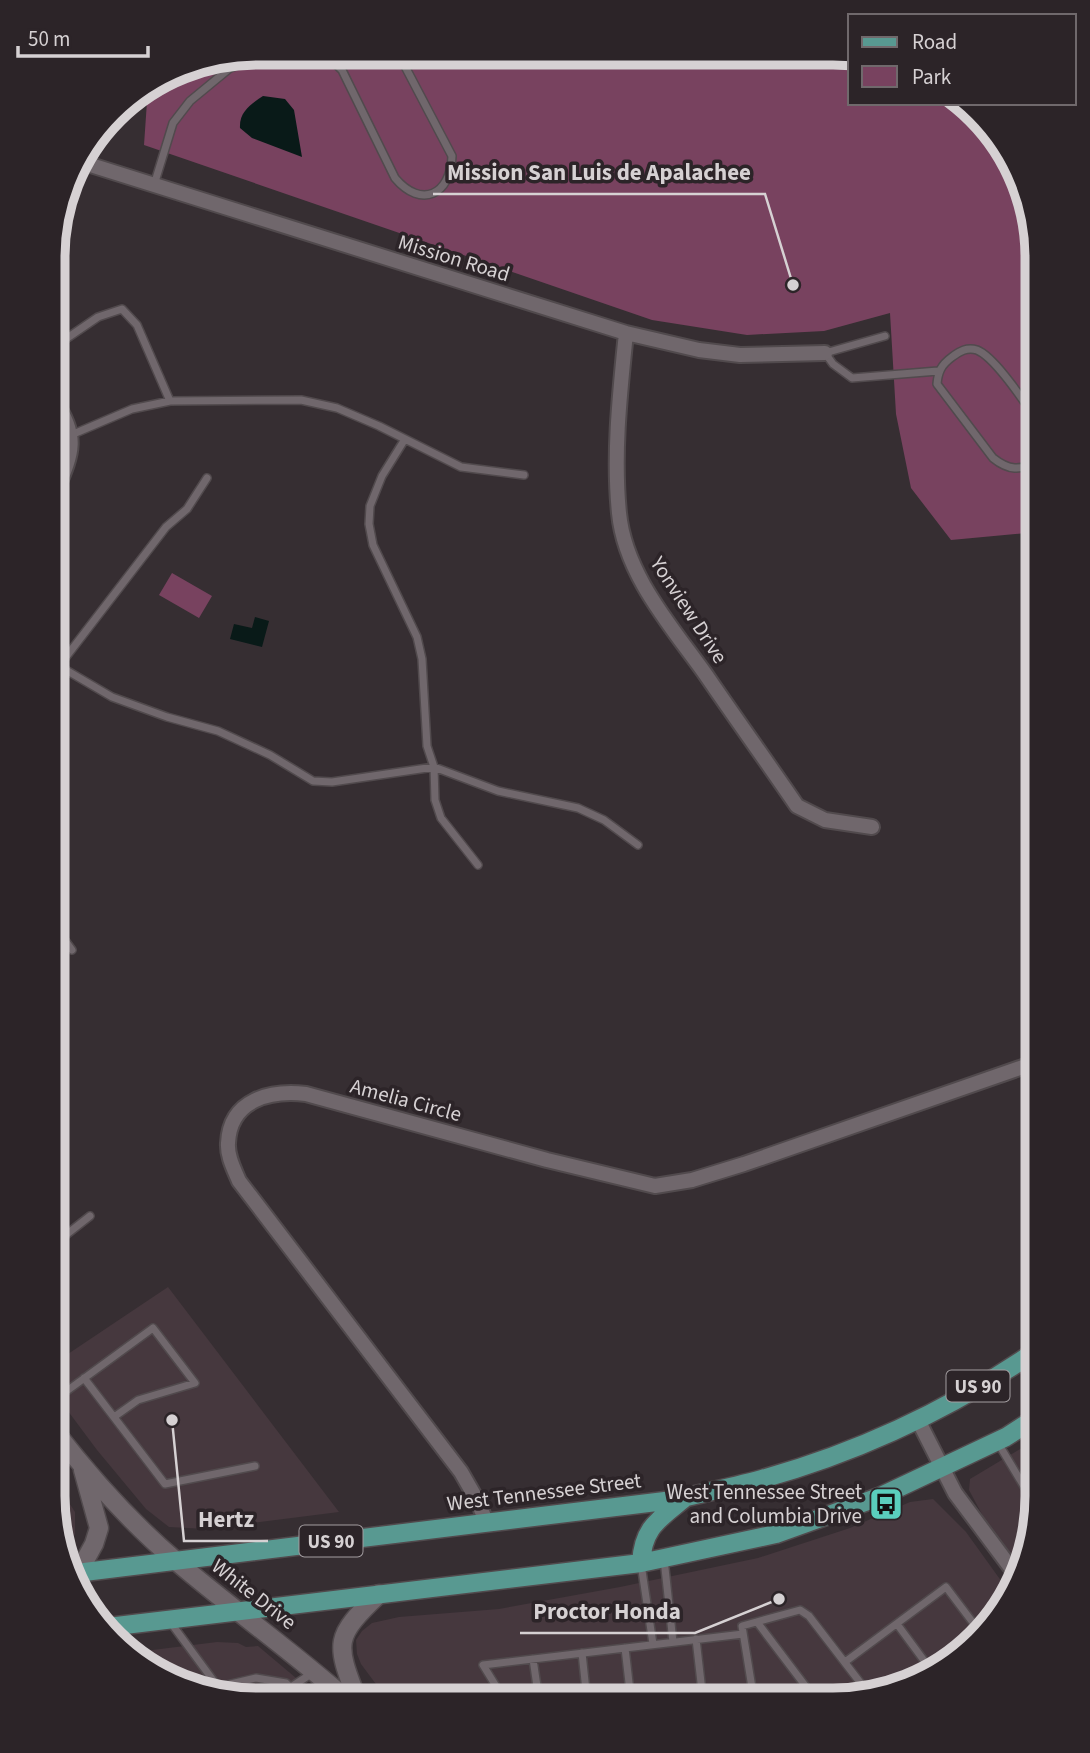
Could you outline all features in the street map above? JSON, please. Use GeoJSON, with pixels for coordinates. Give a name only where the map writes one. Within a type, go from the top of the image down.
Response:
{"type":"FeatureCollection","features":[{"type":"Feature","properties":{"kind":"main road","name":"West Tennessee Street"},"geometry":{"type":"LineString","coordinates":[[80,1572],[686,1497],[763,1478],[852,1448],[918,1420],[1025,1359]]}},
{"type":"Feature","properties":{"kind":"main road","name":"US 90"},"geometry":{"type":"LineString","coordinates":[[116,1626],[664,1559],[776,1534],[879,1497],[998,1441],[1025,1424]]}},
{"type":"Feature","properties":{"kind":"main road"},"geometry":{"type":"LineString","coordinates":[[641,1563],[642,1545],[651,1528],[686,1497]]}},
{"type":"Feature","properties":{"kind":"street","name":"Mission Road"},"geometry":{"type":"LineString","coordinates":[[89,165],[626,333],[699,350],[740,355],[825,353]]}},
{"type":"Feature","properties":{"kind":"street","name":"Yonview Drive"},"geometry":{"type":"LineString","coordinates":[[626,333],[618,414],[618,504],[631,560],[662,612],[797,806],[825,820],[872,827]]}},
{"type":"Feature","properties":{"kind":"street"},"geometry":{"type":"LineString","coordinates":[[65,415],[71,435],[71,449],[65,466]]}},
{"type":"Feature","properties":{"kind":"street","name":"Amelia Circle"},"geometry":{"type":"LineString","coordinates":[[486,1521],[461,1472],[239,1181],[230,1160],[228,1143],[239,1113],[252,1101],[266,1094],[306,1094],[547,1160],[655,1185],[692,1180],[744,1164],[1025,1066]]}},
{"type":"Feature","properties":{"kind":"street"},"geometry":{"type":"LineString","coordinates":[[918,1420],[955,1493],[1011,1568]]}},
{"type":"Feature","properties":{"kind":"street","name":"White Drive"},"geometry":{"type":"LineString","coordinates":[[65,1445],[82,1467],[143,1531],[175,1560],[334,1688]]}},
{"type":"Feature","properties":{"kind":"street"},"geometry":{"type":"LineString","coordinates":[[78,1566],[94,1544],[99,1528],[82,1467]]}},
{"type":"Feature","properties":{"kind":"street"},"geometry":{"type":"LineString","coordinates":[[353,1688],[345,1666],[343,1636],[359,1613],[379,1594]]}},
{"type":"Feature","properties":{"kind":"lane"},"geometry":{"type":"LineString","coordinates":[[337,65],[342,70],[395,178],[405,190],[416,195],[425,195],[436,192],[445,184],[451,171],[452,156],[404,65]]}},
{"type":"Feature","properties":{"kind":"lane"},"geometry":{"type":"LineString","coordinates":[[155,186],[173,123],[190,101],[235,66]]}},
{"type":"Feature","properties":{"kind":"lane"},"geometry":{"type":"LineString","coordinates":[[65,340],[98,317],[122,310],[137,325],[170,401]]}},
{"type":"Feature","properties":{"kind":"lane"},"geometry":{"type":"LineString","coordinates":[[885,336],[825,353],[833,364],[852,378],[938,371]]}},
{"type":"Feature","properties":{"kind":"lane"},"geometry":{"type":"LineString","coordinates":[[1025,404],[989,358],[976,350],[964,349],[938,371],[937,384],[993,458],[1004,467],[1014,470],[1025,467]]}},
{"type":"Feature","properties":{"kind":"lane"},"geometry":{"type":"LineString","coordinates":[[71,435],[132,409],[170,401],[301,400],[337,408],[461,467],[524,475]]}},
{"type":"Feature","properties":{"kind":"lane"},"geometry":{"type":"LineString","coordinates":[[405,439],[383,476],[370,506],[369,524],[373,545],[417,637],[423,671],[427,746],[434,767],[435,800],[441,818],[478,865]]}},
{"type":"Feature","properties":{"kind":"lane"},"geometry":{"type":"LineString","coordinates":[[65,654],[166,527],[187,509],[207,478]]}},
{"type":"Feature","properties":{"kind":"lane"},"geometry":{"type":"LineString","coordinates":[[65,670],[112,697],[167,717],[218,730],[247,743],[313,781],[332,782],[434,767],[498,792],[578,808],[604,820],[638,845]]}},
{"type":"Feature","properties":{"kind":"lane"},"geometry":{"type":"LineString","coordinates":[[65,940],[72,950]]}},
{"type":"Feature","properties":{"kind":"lane"},"geometry":{"type":"LineString","coordinates":[[65,1236],[90,1216]]}},
{"type":"Feature","properties":{"kind":"lane"},"geometry":{"type":"LineString","coordinates":[[65,1392],[153,1328],[195,1382],[138,1400],[114,1417]]}},
{"type":"Feature","properties":{"kind":"lane"},"geometry":{"type":"LineString","coordinates":[[84,1378],[165,1485],[255,1466]]}},
{"type":"Feature","properties":{"kind":"lane"},"geometry":{"type":"LineString","coordinates":[[998,1441],[1025,1488]]}},
{"type":"Feature","properties":{"kind":"lane"},"geometry":{"type":"LineString","coordinates":[[664,1559],[673,1642]]}},
{"type":"Feature","properties":{"kind":"lane"},"geometry":{"type":"LineString","coordinates":[[641,1563],[653,1644]]}},
{"type":"Feature","properties":{"kind":"lane"},"geometry":{"type":"LineString","coordinates":[[845,1662],[946,1587],[975,1626]]}},
{"type":"Feature","properties":{"kind":"lane"},"geometry":{"type":"LineString","coordinates":[[752,1688],[742,1626],[800,1610],[804,1611],[864,1686]]}},
{"type":"Feature","properties":{"kind":"lane"},"geometry":{"type":"LineString","coordinates":[[169,1619],[216,1684]]}},
{"type":"Feature","properties":{"kind":"lane"},"geometry":{"type":"LineString","coordinates":[[757,1622],[807,1688]]}},
{"type":"Feature","properties":{"kind":"lane"},"geometry":{"type":"LineString","coordinates":[[897,1624],[927,1664]]}},
{"type":"Feature","properties":{"kind":"lane"},"geometry":{"type":"LineString","coordinates":[[495,1688],[483,1665],[743,1634]]}},
{"type":"Feature","properties":{"kind":"lane"},"geometry":{"type":"LineString","coordinates":[[696,1639],[702,1688]]}},
{"type":"Feature","properties":{"kind":"lane"},"geometry":{"type":"LineString","coordinates":[[625,1648],[630,1688]]}},
{"type":"Feature","properties":{"kind":"lane"},"geometry":{"type":"LineString","coordinates":[[582,1653],[586,1688]]}},
{"type":"Feature","properties":{"kind":"lane"},"geometry":{"type":"LineString","coordinates":[[533,1659],[537,1688]]}},
{"type":"Feature","properties":{"kind":"lane"},"geometry":{"type":"LineString","coordinates":[[222,1685],[256,1678],[286,1683],[292,1687],[315,1671]]}},
{"type":"Feature","properties":{"kind":"shaded area"},"geometry":{"type":"Polygon","coordinates":[[[263,96],[285,99],[294,110],[302,157],[252,138],[240,128],[241,117],[250,105],[263,96]]]}},
{"type":"Feature","properties":{"kind":"shaded area"},"geometry":{"type":"Polygon","coordinates":[[[255,617],[269,621],[262,647],[230,639],[234,624],[252,628],[255,617]]]}},
{"type":"Feature","properties":{"kind":"shaded area"},"geometry":{"type":"Polygon","coordinates":[[[168,1287],[339,1512],[206,1529],[169,1527],[146,1509],[65,1407],[65,1356],[168,1287]]]}},
{"type":"Feature","properties":{"kind":"shaded area"},"geometry":{"type":"Polygon","coordinates":[[[1025,1446],[1025,1509],[1022,1534],[1014,1559],[985,1520],[969,1490],[970,1479],[1025,1446]]]}},
{"type":"Feature","properties":{"kind":"shaded area"},"geometry":{"type":"Polygon","coordinates":[[[65,1497],[75,1512],[75,1534],[70,1542],[65,1497]]]}},
{"type":"Feature","properties":{"kind":"shaded area"},"geometry":{"type":"Polygon","coordinates":[[[933,1499],[966,1532],[1003,1584],[978,1623],[950,1649],[907,1674],[871,1685],[846,1688],[379,1688],[357,1654],[356,1640],[372,1623],[399,1617],[499,1609],[758,1558],[850,1528],[910,1502],[933,1499]]]}},
{"type":"Feature","properties":{"kind":"shaded area"},"geometry":{"type":"Polygon","coordinates":[[[217,1642],[238,1643],[246,1647],[258,1646],[308,1688],[232,1687],[207,1682],[183,1674],[143,1651],[217,1642]]]}},
{"type":"Feature","properties":{"kind":"green space"},"geometry":{"type":"Polygon","coordinates":[[[232,66],[848,66],[848,105],[951,105],[986,140],[1000,161],[1011,183],[1022,219],[1025,244],[1025,533],[951,540],[911,488],[896,414],[890,313],[824,331],[747,335],[652,320],[144,145],[147,99],[195,75],[232,66]]]}},
{"type":"Feature","properties":{"kind":"green space"},"geometry":{"type":"Polygon","coordinates":[[[172,573],[212,596],[199,618],[159,595],[172,573]]]}},
{"type":"Feature","properties":{"kind":"place","name":"Mission San Luis de Apalachee"},"geometry":{"type":"Point","coordinates":[793,285]}},
{"type":"Feature","properties":{"kind":"place","name":"Hertz"},"geometry":{"type":"Point","coordinates":[172,1420]}},
{"type":"Feature","properties":{"kind":"place","name":"West Tennessee Street and Columbia Drive"},"geometry":{"type":"Point","coordinates":[886,1504]}},
{"type":"Feature","properties":{"kind":"place","name":"Proctor Honda"},"geometry":{"type":"Point","coordinates":[779,1599]}}]}
